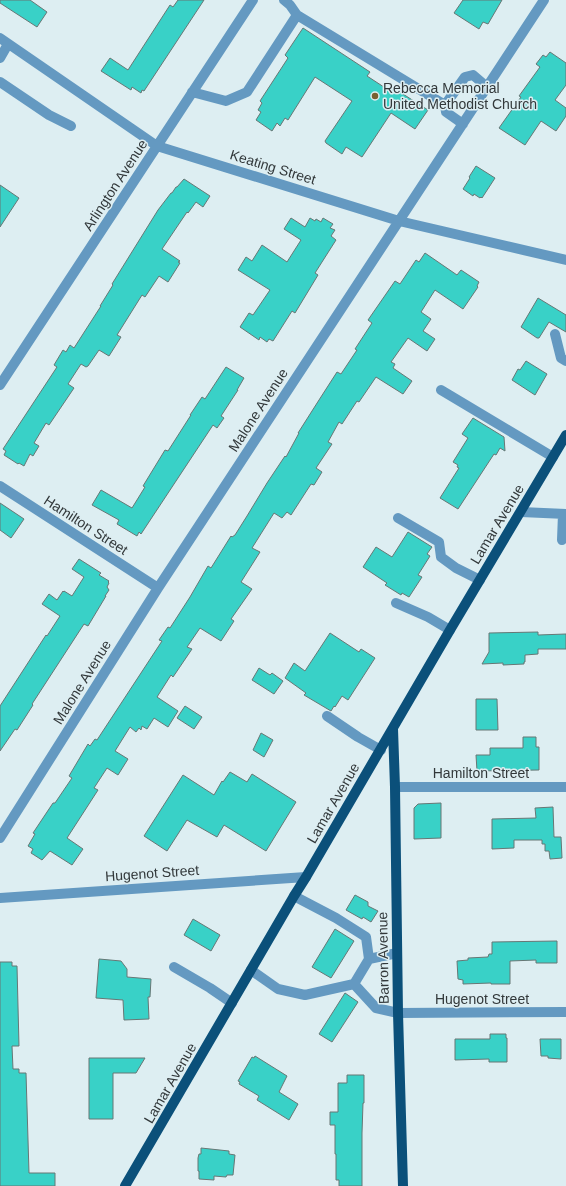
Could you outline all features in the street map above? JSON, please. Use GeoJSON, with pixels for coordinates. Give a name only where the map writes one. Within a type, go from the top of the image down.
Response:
{"type":"FeatureCollection","features":[{"type":"Feature","properties":{"kind":"main road","name":"Lamar Avenue"},"geometry":{"type":"LineString","coordinates":[[125,1186],[450,630],[566,435]]}},
{"type":"Feature","properties":{"kind":"main road","name":"Barron Avenue"},"geometry":{"type":"LineString","coordinates":[[393,729],[398,1013],[403,1186]]}},
{"type":"Feature","properties":{"kind":"street","name":"Arlington Avenue"},"geometry":{"type":"LineString","coordinates":[[0,385],[253,0]]}},
{"type":"Feature","properties":{"kind":"street"},"geometry":{"type":"LineString","coordinates":[[284,0],[297,15],[445,105]]}},
{"type":"Feature","properties":{"kind":"street","name":"Malone Avenue"},"geometry":{"type":"LineString","coordinates":[[0,838],[158,588],[544,0]]}},
{"type":"Feature","properties":{"kind":"street"},"geometry":{"type":"LineString","coordinates":[[192,92],[226,101],[247,92],[297,15]]}},
{"type":"Feature","properties":{"kind":"street"},"geometry":{"type":"LineString","coordinates":[[0,58],[4,41]]}},
{"type":"Feature","properties":{"kind":"street","name":"Keating Street"},"geometry":{"type":"LineString","coordinates":[[4,41],[157,146],[399,221],[566,260]]}},
{"type":"Feature","properties":{"kind":"street"},"geometry":{"type":"LineString","coordinates":[[463,124],[446,112],[445,105],[465,77],[473,75],[487,87]]}},
{"type":"Feature","properties":{"kind":"street"},"geometry":{"type":"LineString","coordinates":[[0,82],[49,115],[71,126]]}},
{"type":"Feature","properties":{"kind":"street"},"geometry":{"type":"LineString","coordinates":[[555,334],[561,358],[566,361]]}},
{"type":"Feature","properties":{"kind":"street"},"geometry":{"type":"LineString","coordinates":[[441,390],[553,456]]}},
{"type":"Feature","properties":{"kind":"street","name":"Hamilton Street"},"geometry":{"type":"LineString","coordinates":[[0,486],[158,588]]}},
{"type":"Feature","properties":{"kind":"street"},"geometry":{"type":"LineString","coordinates":[[521,512],[565,514],[562,540]]}},
{"type":"Feature","properties":{"kind":"street"},"geometry":{"type":"LineString","coordinates":[[398,518],[439,542],[440,557],[456,568],[480,580]]}},
{"type":"Feature","properties":{"kind":"street"},"geometry":{"type":"LineString","coordinates":[[396,603],[428,617],[450,630]]}},
{"type":"Feature","properties":{"kind":"street"},"geometry":{"type":"LineString","coordinates":[[327,716],[358,737],[381,750]]}},
{"type":"Feature","properties":{"kind":"street","name":"Hamilton Street"},"geometry":{"type":"LineString","coordinates":[[395,787],[566,787]]}},
{"type":"Feature","properties":{"kind":"street","name":"Hugenot Street"},"geometry":{"type":"LineString","coordinates":[[0,898],[306,877]]}},
{"type":"Feature","properties":{"kind":"street"},"geometry":{"type":"LineString","coordinates":[[251,970],[278,989],[305,995],[354,984],[370,959],[366,936],[294,896]]}},
{"type":"Feature","properties":{"kind":"street"},"geometry":{"type":"LineString","coordinates":[[370,959],[397,953]]}},
{"type":"Feature","properties":{"kind":"street"},"geometry":{"type":"LineString","coordinates":[[174,967],[232,1003]]}},
{"type":"Feature","properties":{"kind":"street","name":"Hugenot Street"},"geometry":{"type":"LineString","coordinates":[[354,984],[376,1008],[398,1013],[566,1012]]}},
{"type":"Feature","properties":{"kind":"building"},"geometry":{"type":"Polygon","coordinates":[[[0,0],[30,0],[47,12],[37,27],[0,3],[0,0]]]}},
{"type":"Feature","properties":{"kind":"building"},"geometry":{"type":"Polygon","coordinates":[[[178,0],[204,0],[144,91],[142,90],[141,93],[132,87],[131,90],[101,71],[110,58],[128,70],[170,5],[173,7],[178,0]]]}},
{"type":"Feature","properties":{"kind":"building"},"geometry":{"type":"Polygon","coordinates":[[[463,0],[502,0],[488,24],[483,22],[479,29],[454,13],[463,0]]]}},
{"type":"Feature","properties":{"kind":"building","name":"Rebecca Memorial United Methodist Church"},"geometry":{"type":"Polygon","coordinates":[[[303,28],[370,72],[367,76],[390,91],[392,87],[428,110],[415,129],[391,113],[362,157],[346,147],[342,154],[325,141],[352,101],[315,77],[288,120],[285,118],[280,126],[277,123],[272,131],[256,120],[261,112],[258,110],[262,103],[260,101],[288,58],[285,55],[303,28]]]}},
{"type":"Feature","properties":{"kind":"building"},"geometry":{"type":"Polygon","coordinates":[[[550,52],[566,63],[566,85],[555,100],[566,108],[566,116],[556,131],[541,121],[525,145],[499,128],[521,97],[519,96],[540,67],[536,64],[543,55],[546,57],[550,52]]]}},
{"type":"Feature","properties":{"kind":"building"},"geometry":{"type":"Polygon","coordinates":[[[476,166],[495,178],[482,198],[474,194],[473,196],[463,189],[476,166]]]}},
{"type":"Feature","properties":{"kind":"building"},"geometry":{"type":"Polygon","coordinates":[[[184,179],[210,196],[203,207],[196,202],[188,213],[187,212],[162,249],[180,261],[178,262],[180,263],[168,282],[159,276],[145,297],[142,295],[117,335],[121,337],[109,356],[99,350],[88,366],[86,367],[81,364],[68,384],[74,388],[49,425],[46,423],[34,443],[39,446],[33,456],[30,454],[24,466],[19,463],[18,464],[4,455],[6,451],[3,449],[57,367],[54,365],[63,350],[66,352],[70,345],[74,348],[101,306],[113,285],[112,284],[158,210],[184,179]]]}},
{"type":"Feature","properties":{"kind":"building"},"geometry":{"type":"Polygon","coordinates":[[[0,185],[19,198],[0,227],[0,185]]]}},
{"type":"Feature","properties":{"kind":"building"},"geometry":{"type":"Polygon","coordinates":[[[291,218],[305,227],[310,218],[321,222],[323,218],[333,224],[330,228],[335,230],[331,236],[336,240],[315,273],[318,275],[295,313],[292,311],[273,341],[269,339],[267,342],[260,337],[259,340],[240,327],[249,313],[253,315],[270,290],[238,270],[246,257],[252,261],[262,245],[287,262],[301,240],[284,229],[291,218]]]}},
{"type":"Feature","properties":{"kind":"building"},"geometry":{"type":"Polygon","coordinates":[[[425,253],[457,275],[461,270],[479,282],[478,287],[463,309],[435,290],[421,312],[431,319],[423,331],[435,339],[427,351],[408,338],[391,362],[395,364],[393,368],[412,381],[403,394],[376,377],[359,402],[357,401],[342,424],[339,422],[328,442],[332,444],[316,468],[322,472],[314,485],[311,484],[291,515],[287,512],[282,518],[274,513],[252,548],[260,552],[241,582],[252,589],[231,619],[234,621],[221,641],[200,628],[187,647],[192,649],[173,677],[171,675],[157,697],[178,711],[168,727],[154,718],[147,729],[142,726],[141,730],[139,728],[136,732],[130,727],[115,751],[128,759],[118,775],[107,768],[94,788],[98,790],[67,838],[83,849],[72,865],[50,851],[42,860],[31,853],[33,849],[28,846],[35,834],[33,833],[72,778],[69,776],[88,744],[90,746],[95,739],[97,740],[162,641],[159,640],[168,627],[170,628],[208,566],[211,568],[231,536],[232,537],[235,535],[267,483],[285,456],[286,457],[298,433],[337,372],[341,374],[357,350],[355,349],[372,323],[368,320],[395,281],[400,284],[416,260],[419,262],[425,253]]]}},
{"type":"Feature","properties":{"kind":"building"},"geometry":{"type":"Polygon","coordinates":[[[538,298],[566,315],[566,332],[549,322],[539,338],[537,338],[521,327],[538,298]]]}},
{"type":"Feature","properties":{"kind":"building"},"geometry":{"type":"Polygon","coordinates":[[[526,361],[547,374],[535,395],[512,380],[518,369],[520,370],[526,361]]]}},
{"type":"Feature","properties":{"kind":"building"},"geometry":{"type":"Polygon","coordinates":[[[226,367],[244,378],[221,416],[224,418],[217,428],[213,425],[141,534],[139,532],[137,536],[117,524],[119,520],[92,505],[101,490],[132,508],[145,487],[143,486],[165,450],[168,451],[202,397],[205,399],[226,367]]]}},
{"type":"Feature","properties":{"kind":"building"},"geometry":{"type":"Polygon","coordinates":[[[473,418],[504,437],[505,451],[500,448],[496,455],[494,454],[458,509],[440,498],[459,468],[457,467],[458,465],[453,462],[468,438],[462,434],[473,418]]]}},
{"type":"Feature","properties":{"kind":"building"},"geometry":{"type":"Polygon","coordinates":[[[0,503],[24,519],[11,538],[0,530],[0,503]]]}},
{"type":"Feature","properties":{"kind":"building"},"geometry":{"type":"Polygon","coordinates":[[[408,532],[432,547],[427,554],[430,556],[418,575],[422,577],[409,597],[402,593],[401,595],[385,585],[387,583],[363,567],[376,547],[392,557],[408,532]]]}},
{"type":"Feature","properties":{"kind":"building"},"geometry":{"type":"Polygon","coordinates":[[[79,559],[101,573],[99,575],[109,581],[107,587],[109,590],[88,626],[84,624],[32,704],[33,705],[17,730],[15,729],[0,751],[0,706],[60,616],[42,604],[49,594],[57,600],[63,591],[72,596],[84,577],[72,569],[79,559]]]}},
{"type":"Feature","properties":{"kind":"building"},"geometry":{"type":"Polygon","coordinates":[[[538,632],[538,635],[566,634],[566,649],[538,649],[538,654],[525,655],[524,664],[482,664],[489,652],[489,633],[538,632]]]}},
{"type":"Feature","properties":{"kind":"building"},"geometry":{"type":"Polygon","coordinates":[[[330,633],[359,652],[361,649],[375,658],[348,700],[342,696],[331,711],[304,695],[306,693],[285,678],[294,663],[305,671],[330,633]]]}},
{"type":"Feature","properties":{"kind":"building"},"geometry":{"type":"Polygon","coordinates":[[[259,668],[270,675],[272,673],[283,681],[274,694],[252,680],[259,668]]]}},
{"type":"Feature","properties":{"kind":"building"},"geometry":{"type":"Polygon","coordinates":[[[476,699],[497,699],[498,730],[476,730],[476,699]]]}},
{"type":"Feature","properties":{"kind":"building"},"geometry":{"type":"Polygon","coordinates":[[[185,706],[202,717],[194,729],[177,718],[185,706]]]}},
{"type":"Feature","properties":{"kind":"building"},"geometry":{"type":"Polygon","coordinates":[[[261,733],[273,740],[264,757],[253,750],[261,733]]]}},
{"type":"Feature","properties":{"kind":"building"},"geometry":{"type":"Polygon","coordinates":[[[523,737],[536,737],[536,747],[539,747],[539,770],[477,771],[476,755],[490,755],[490,748],[523,748],[523,737]]]}},
{"type":"Feature","properties":{"kind":"building"},"geometry":{"type":"Polygon","coordinates":[[[230,772],[247,782],[252,774],[296,802],[266,851],[224,825],[217,837],[187,820],[167,851],[144,836],[183,775],[214,795],[222,781],[223,782],[230,772]]]}},
{"type":"Feature","properties":{"kind":"building"},"geometry":{"type":"Polygon","coordinates":[[[441,803],[441,838],[414,839],[414,808],[418,804],[441,803]]]}},
{"type":"Feature","properties":{"kind":"building"},"geometry":{"type":"Polygon","coordinates":[[[553,807],[554,837],[561,837],[562,858],[550,859],[549,851],[545,851],[545,844],[542,844],[542,840],[514,840],[514,848],[492,849],[492,819],[536,818],[535,808],[553,807]]]}},
{"type":"Feature","properties":{"kind":"building"},"geometry":{"type":"Polygon","coordinates":[[[355,895],[368,902],[368,906],[378,911],[371,922],[346,910],[355,895]]]}},
{"type":"Feature","properties":{"kind":"building"},"geometry":{"type":"Polygon","coordinates":[[[193,919],[220,935],[211,951],[184,935],[193,919]]]}},
{"type":"Feature","properties":{"kind":"building"},"geometry":{"type":"Polygon","coordinates":[[[335,929],[354,941],[331,978],[312,967],[335,929]]]}},
{"type":"Feature","properties":{"kind":"building"},"geometry":{"type":"Polygon","coordinates":[[[557,941],[557,963],[536,963],[536,960],[510,961],[510,984],[463,984],[463,980],[458,979],[457,961],[468,960],[468,958],[488,957],[489,954],[492,954],[492,942],[557,941]]]}},
{"type":"Feature","properties":{"kind":"building"},"geometry":{"type":"Polygon","coordinates":[[[99,959],[121,961],[127,969],[127,977],[151,979],[150,997],[148,997],[149,1019],[124,1020],[123,1000],[96,998],[99,959]]]}},
{"type":"Feature","properties":{"kind":"building"},"geometry":{"type":"Polygon","coordinates":[[[0,962],[12,962],[12,966],[17,966],[19,1046],[12,1046],[13,1069],[19,1069],[19,1073],[26,1073],[29,1173],[55,1173],[55,1186],[0,1186],[0,962]]]}},
{"type":"Feature","properties":{"kind":"building"},"geometry":{"type":"Polygon","coordinates":[[[345,993],[358,1002],[332,1042],[319,1034],[345,993]]]}},
{"type":"Feature","properties":{"kind":"building"},"geometry":{"type":"Polygon","coordinates":[[[490,1034],[506,1034],[507,1062],[489,1062],[489,1059],[455,1060],[455,1039],[490,1039],[490,1034]]]}},
{"type":"Feature","properties":{"kind":"building"},"geometry":{"type":"Polygon","coordinates":[[[540,1039],[561,1039],[561,1059],[541,1056],[540,1039]]]}},
{"type":"Feature","properties":{"kind":"building"},"geometry":{"type":"Polygon","coordinates":[[[255,1056],[287,1076],[279,1092],[298,1104],[289,1120],[257,1100],[259,1096],[239,1084],[240,1082],[238,1081],[252,1057],[254,1058],[255,1056]]]}},
{"type":"Feature","properties":{"kind":"building"},"geometry":{"type":"Polygon","coordinates":[[[89,1058],[145,1058],[136,1073],[113,1073],[113,1119],[89,1119],[89,1058]]]}},
{"type":"Feature","properties":{"kind":"building"},"geometry":{"type":"Polygon","coordinates":[[[347,1075],[364,1075],[362,1186],[339,1186],[339,1180],[336,1180],[335,1125],[330,1125],[330,1112],[338,1112],[338,1083],[347,1083],[347,1075]]]}},
{"type":"Feature","properties":{"kind":"building"},"geometry":{"type":"Polygon","coordinates":[[[201,1148],[229,1151],[229,1154],[235,1155],[233,1175],[227,1175],[226,1177],[214,1176],[214,1180],[199,1179],[198,1158],[199,1154],[201,1154],[201,1148]]]}},
{"type":"Feature","properties":{"kind":"place","name":"Rebecca Memorial United Methodist Church"},"geometry":{"type":"Point","coordinates":[375,96]}}]}
